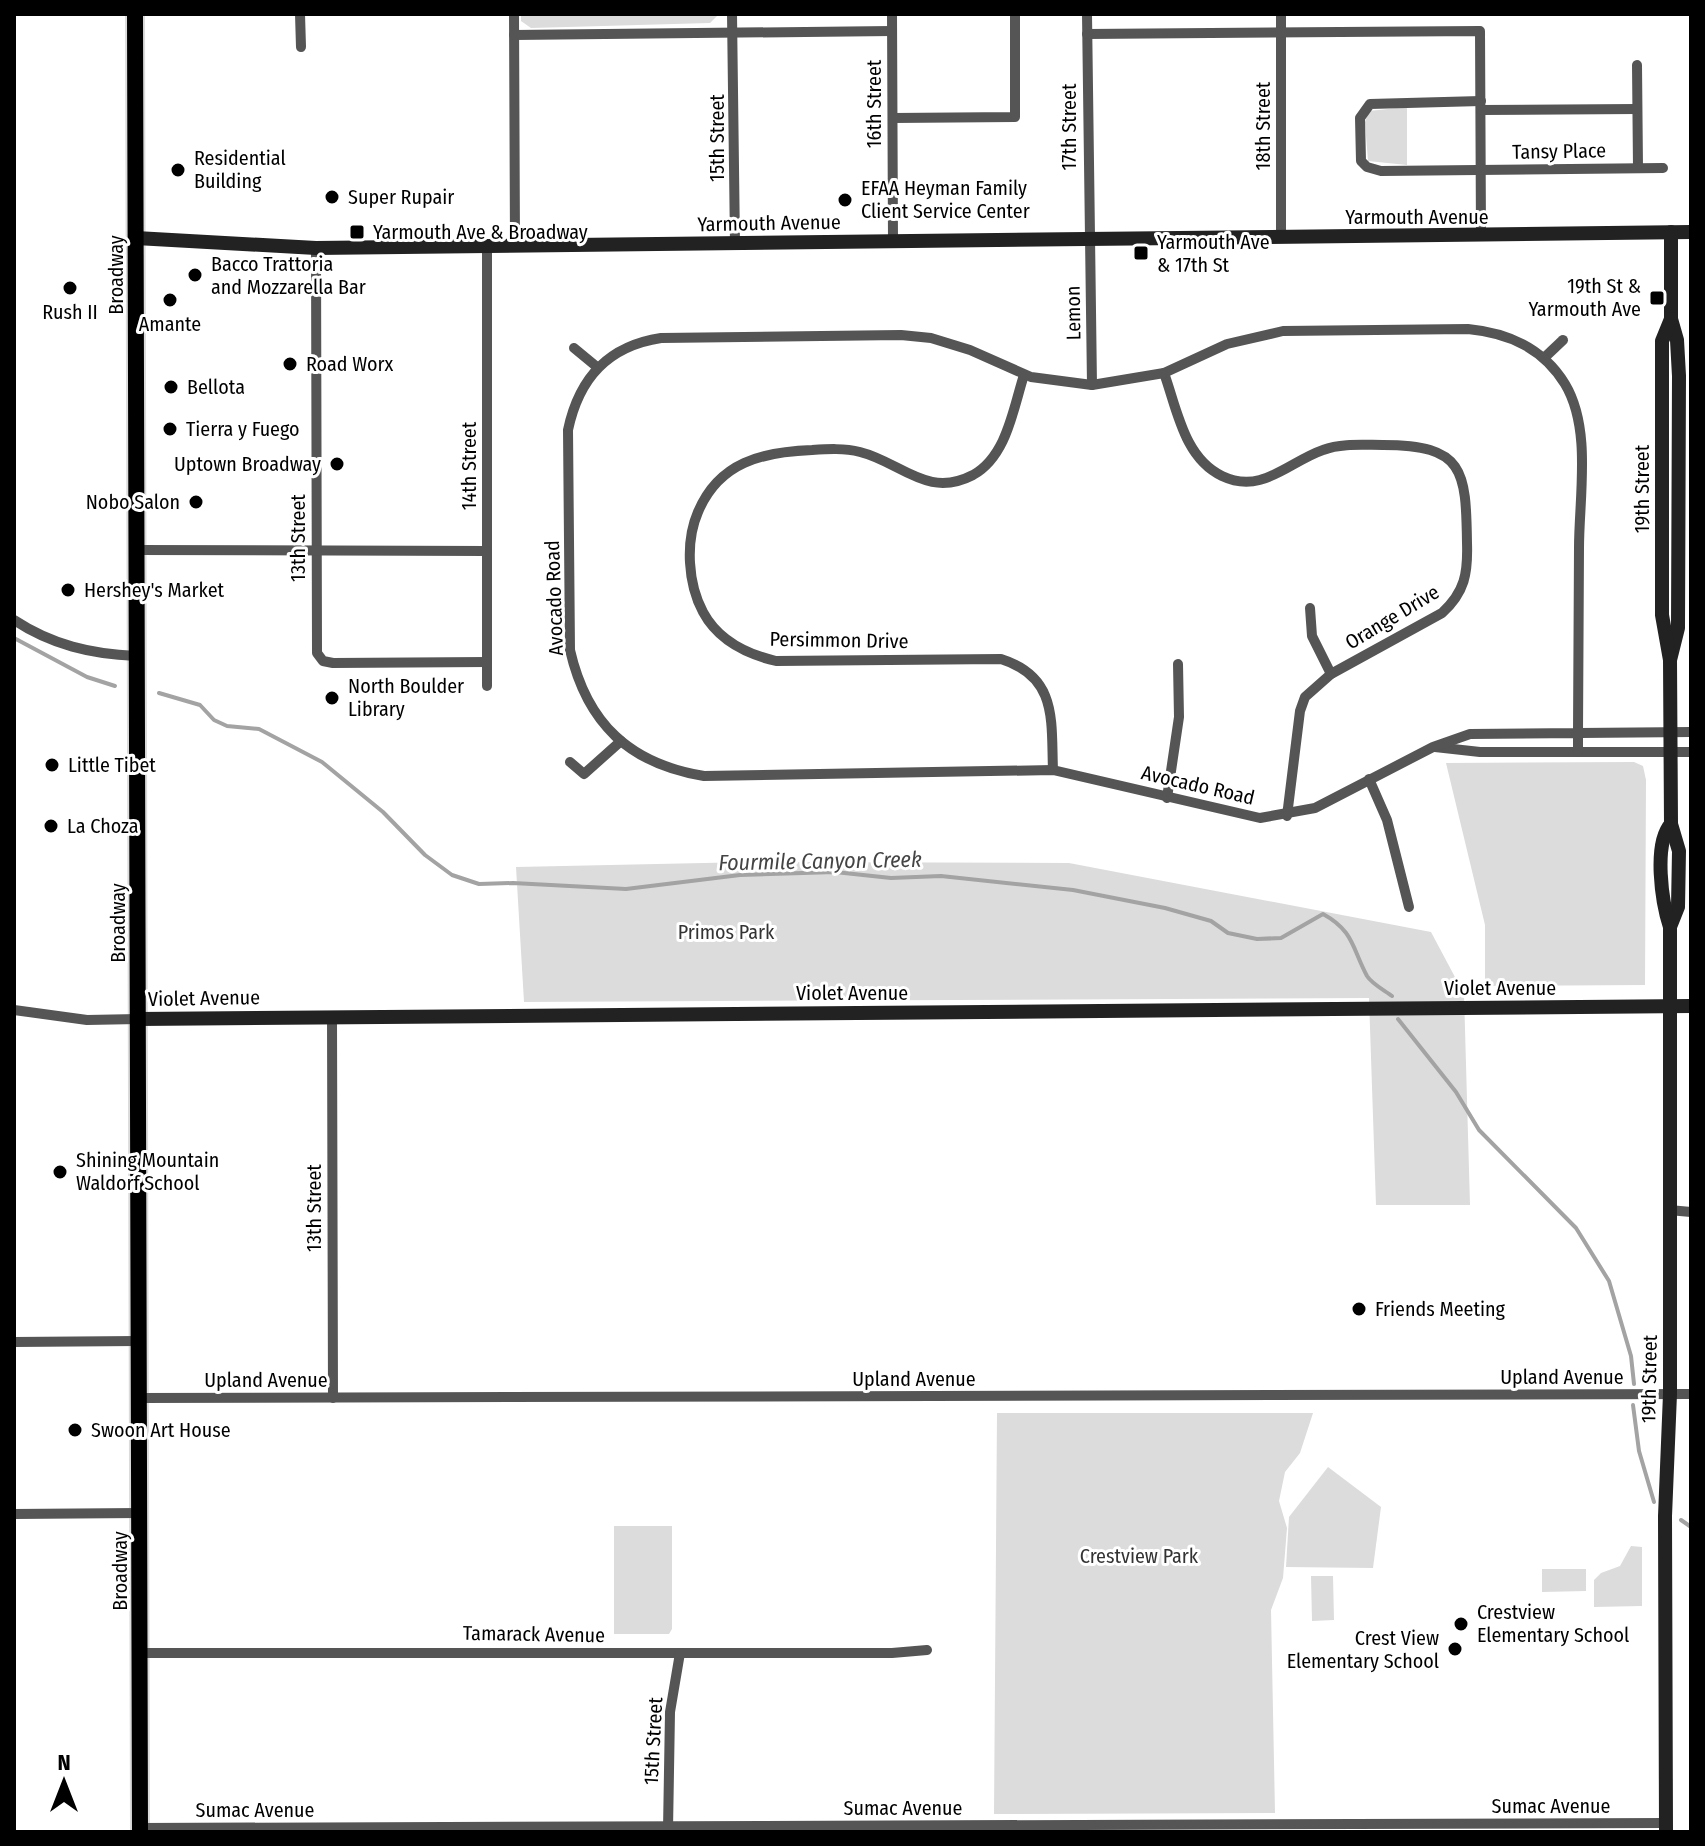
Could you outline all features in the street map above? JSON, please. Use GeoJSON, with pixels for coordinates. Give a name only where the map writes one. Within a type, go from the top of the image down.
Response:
{"type":"FeatureCollection","features":[{"type":"Feature","properties":{"kind":"main road","name":"Broadway"},"geometry":{"type":"LineString","coordinates":[[135,14],[140,1830]]}},
{"type":"Feature","properties":{"kind":"street"},"geometry":{"type":"LineString","coordinates":[[300,14],[301,47]]}},
{"type":"Feature","properties":{"kind":"street"},"geometry":{"type":"LineString","coordinates":[[514,14],[515,246]]}},
{"type":"Feature","properties":{"kind":"street","name":"15th Street"},"geometry":{"type":"LineString","coordinates":[[732,14],[735,244]]}},
{"type":"Feature","properties":{"kind":"street","name":"16th Street"},"geometry":{"type":"LineString","coordinates":[[892,14],[893,242]]}},
{"type":"Feature","properties":{"kind":"street"},"geometry":{"type":"LineString","coordinates":[[893,118],[1015,117],[1015,14]]}},
{"type":"Feature","properties":{"kind":"street","name":"17th Street"},"geometry":{"type":"LineString","coordinates":[[1087,14],[1089,240]]}},
{"type":"Feature","properties":{"kind":"street","name":"18th Street"},"geometry":{"type":"LineString","coordinates":[[1281,14],[1281,238]]}},
{"type":"Feature","properties":{"kind":"street"},"geometry":{"type":"LineString","coordinates":[[514,35],[892,31]]}},
{"type":"Feature","properties":{"kind":"street"},"geometry":{"type":"LineString","coordinates":[[1087,34],[1480,31],[1481,236]]}},
{"type":"Feature","properties":{"kind":"street"},"geometry":{"type":"LineString","coordinates":[[1637,65],[1638,168]]}},
{"type":"Feature","properties":{"kind":"street","name":"Tansy Place"},"geometry":{"type":"LineString","coordinates":[[1637,109],[1370,104],[1360,118],[1358,147],[1361,161],[1372,169],[1663,168]]}},
{"type":"Feature","properties":{"kind":"street","name":"19th Street"},"geometry":{"type":"LineString","coordinates":[[1666,1828],[1670,927],[1663,906],[1662,840],[1671,824],[1670,660],[1662,605],[1662,341],[1671,319],[1671,232]]}},
{"type":"Feature","properties":{"kind":"street","name":"Yarmouth Avenue"},"geometry":{"type":"LineString","coordinates":[[136,238],[316,248],[1691,232]]}},
{"type":"Feature","properties":{"kind":"street","name":"Lemon"},"geometry":{"type":"LineString","coordinates":[[1089,240],[1092,385]]}},
{"type":"Feature","properties":{"kind":"street","name":"14th Street"},"geometry":{"type":"LineString","coordinates":[[487,247],[487,686]]}},
{"type":"Feature","properties":{"kind":"street","name":"13th Street"},"geometry":{"type":"LineString","coordinates":[[316,248],[317,651],[323,661],[487,662]]}},
{"type":"Feature","properties":{"kind":"street","name":"Avocado Road"},"geometry":{"type":"LineString","coordinates":[[1578,752],[1578,732],[1580,430],[1574,402],[1564,382],[1544,358],[1517,339],[1497,332],[1468,329],[1283,331],[1193,353],[1164,373],[1092,385],[1067,384],[1024,375],[970,350],[931,338],[901,335],[661,338],[641,341],[616,352],[597,367],[574,403],[568,430],[570,650],[585,697],[598,718],[621,741],[656,764],[704,776],[1053,770],[1251,818],[1287,816],[1315,808],[1433,747],[1480,733],[1578,732],[1691,732]]}},
{"type":"Feature","properties":{"kind":"street"},"geometry":{"type":"LineString","coordinates":[[1544,358],[1563,340]]}},
{"type":"Feature","properties":{"kind":"street"},"geometry":{"type":"LineString","coordinates":[[574,348],[597,367]]}},
{"type":"Feature","properties":{"kind":"street","name":"Orange Drive"},"geometry":{"type":"LineString","coordinates":[[1164,373],[1189,446],[1203,463],[1222,476],[1238,481],[1271,478],[1308,455],[1345,445],[1419,445],[1447,458],[1457,469],[1466,488],[1468,565],[1466,581],[1457,599],[1442,613],[1314,685],[1300,711],[1287,816]]}},
{"type":"Feature","properties":{"kind":"street","name":"Persimmon Drive"},"geometry":{"type":"LineString","coordinates":[[1024,375],[1001,446],[991,460],[973,474],[952,482],[918,481],[882,460],[841,449],[771,451],[734,467],[706,496],[697,514],[692,533],[691,578],[696,598],[717,632],[738,648],[756,656],[776,661],[1001,659],[1016,664],[1040,684],[1047,698],[1053,770]]}},
{"type":"Feature","properties":{"kind":"street"},"geometry":{"type":"LineString","coordinates":[[136,550],[487,551]]}},
{"type":"Feature","properties":{"kind":"street"},"geometry":{"type":"LineString","coordinates":[[1310,608],[1312,636],[1331,674]]}},
{"type":"Feature","properties":{"kind":"street"},"geometry":{"type":"LineString","coordinates":[[14,620],[36,634],[82,651],[136,656]]}},
{"type":"Feature","properties":{"kind":"street"},"geometry":{"type":"LineString","coordinates":[[1167,798],[1179,717],[1178,664]]}},
{"type":"Feature","properties":{"kind":"street"},"geometry":{"type":"LineString","coordinates":[[570,762],[584,774],[621,741]]}},
{"type":"Feature","properties":{"kind":"street"},"geometry":{"type":"LineString","coordinates":[[1433,747],[1480,752],[1691,752]]}},
{"type":"Feature","properties":{"kind":"street"},"geometry":{"type":"LineString","coordinates":[[1369,779],[1387,820],[1409,907]]}},
{"type":"Feature","properties":{"kind":"street","name":"Violet Avenue"},"geometry":{"type":"LineString","coordinates":[[14,1010],[87,1020],[1691,1006]]}},
{"type":"Feature","properties":{"kind":"street","name":"13th Street"},"geometry":{"type":"LineString","coordinates":[[332,1017],[333,1398]]}},
{"type":"Feature","properties":{"kind":"street"},"geometry":{"type":"LineString","coordinates":[[1669,1210],[1691,1212]]}},
{"type":"Feature","properties":{"kind":"street"},"geometry":{"type":"LineString","coordinates":[[14,1342],[137,1341]]}},
{"type":"Feature","properties":{"kind":"street","name":"Upland Avenue"},"geometry":{"type":"LineString","coordinates":[[138,1398],[1691,1394]]}},
{"type":"Feature","properties":{"kind":"street"},"geometry":{"type":"LineString","coordinates":[[14,1514],[139,1513]]}},
{"type":"Feature","properties":{"kind":"street","name":"Tamarack Avenue"},"geometry":{"type":"LineString","coordinates":[[140,1653],[927,1650]]}},
{"type":"Feature","properties":{"kind":"street","name":"15th Street"},"geometry":{"type":"LineString","coordinates":[[668,1829],[670,1712],[680,1653]]}},
{"type":"Feature","properties":{"kind":"street","name":"Sumac Avenue"},"geometry":{"type":"LineString","coordinates":[[140,1830],[1666,1828]]}},
{"type":"Feature","properties":{"kind":"green space"},"geometry":{"type":"Polygon","coordinates":[[[521,14],[719,14],[710,23],[531,28],[521,21],[521,14]]]}},
{"type":"Feature","properties":{"kind":"green space"},"geometry":{"type":"Polygon","coordinates":[[[1407,107],[1407,165],[1368,161],[1365,122],[1369,111],[1407,107]]]}},
{"type":"Feature","properties":{"kind":"green space"},"geometry":{"type":"Polygon","coordinates":[[[1634,762],[1643,766],[1646,780],[1645,985],[1485,986],[1485,925],[1446,763],[1634,762]]]}},
{"type":"Feature","properties":{"kind":"green space","name":"Primos Park"},"geometry":{"type":"Polygon","coordinates":[[[751,862],[1069,863],[1431,932],[1464,994],[1470,1205],[1376,1205],[1369,998],[524,1002],[516,867],[751,862]]]}},
{"type":"Feature","properties":{"kind":"green space","name":"Crestview Park"},"geometry":{"type":"Polygon","coordinates":[[[997,1413],[1313,1413],[1300,1453],[1285,1472],[1279,1501],[1287,1528],[1283,1578],[1271,1610],[1275,1813],[994,1814],[997,1413]]]}},
{"type":"Feature","properties":{"kind":"green space"},"geometry":{"type":"Polygon","coordinates":[[[1328,1467],[1381,1507],[1373,1568],[1286,1567],[1289,1517],[1328,1467]]]}},
{"type":"Feature","properties":{"kind":"green space"},"geometry":{"type":"Polygon","coordinates":[[[614,1526],[672,1526],[672,1629],[669,1634],[614,1634],[614,1526]]]}},
{"type":"Feature","properties":{"kind":"green space"},"geometry":{"type":"Polygon","coordinates":[[[1631,1546],[1642,1547],[1642,1606],[1594,1607],[1594,1580],[1601,1573],[1620,1566],[1631,1546]]]}},
{"type":"Feature","properties":{"kind":"green space"},"geometry":{"type":"Polygon","coordinates":[[[1542,1569],[1586,1569],[1586,1591],[1542,1592],[1542,1569]]]}},
{"type":"Feature","properties":{"kind":"green space"},"geometry":{"type":"Polygon","coordinates":[[[1311,1576],[1333,1576],[1334,1620],[1312,1621],[1311,1576]]]}},
{"type":"Feature","properties":{"kind":"waterway","name":"Fourmile Canyon Creek"},"geometry":{"type":"LineString","coordinates":[[14,638],[87,677],[115,686]]}},
{"type":"Feature","properties":{"kind":"waterway","name":"Fourmile Canyon Creek"},"geometry":{"type":"LineString","coordinates":[[159,693],[200,705],[214,720],[227,726],[259,729],[322,762],[383,812],[425,855],[452,875],[479,884],[626,889],[740,875],[835,872],[891,878],[941,876],[1073,890],[1165,908],[1211,921],[1228,933],[1257,939],[1281,938],[1323,914],[1347,934],[1369,979],[1392,996]]}},
{"type":"Feature","properties":{"kind":"waterway","name":"Fourmile Canyon Creek"},"geometry":{"type":"LineString","coordinates":[[1398,1019],[1456,1092],[1479,1130],[1576,1228],[1609,1281],[1631,1356],[1634,1384]]}},
{"type":"Feature","properties":{"kind":"waterway","name":"Fourmile Canyon Creek"},"geometry":{"type":"LineString","coordinates":[[1633,1405],[1639,1451],[1654,1502]]}},
{"type":"Feature","properties":{"kind":"waterway","name":"Fourmile Canyon Creek"},"geometry":{"type":"LineString","coordinates":[[1681,1520],[1691,1527]]}},
{"type":"Feature","properties":{"kind":"place","name":"Residential Building"},"geometry":{"type":"Point","coordinates":[178,170]}},
{"type":"Feature","properties":{"kind":"place","name":"Super Rupair"},"geometry":{"type":"Point","coordinates":[332,197]}},
{"type":"Feature","properties":{"kind":"place","name":"EFAA Heyman Family Client Service Center"},"geometry":{"type":"Point","coordinates":[845,200]}},
{"type":"Feature","properties":{"kind":"place","name":"Yarmouth Ave & Broadway"},"geometry":{"type":"Point","coordinates":[357,232]}},
{"type":"Feature","properties":{"kind":"place","name":"Yarmouth Ave & 17th St"},"geometry":{"type":"Point","coordinates":[1141,253]}},
{"type":"Feature","properties":{"kind":"place","name":"Bacco Trattoria and Mozzarella Bar"},"geometry":{"type":"Point","coordinates":[195,275]}},
{"type":"Feature","properties":{"kind":"place","name":"Rush II"},"geometry":{"type":"Point","coordinates":[70,288]}},
{"type":"Feature","properties":{"kind":"place","name":"19th St & Yarmouth Ave"},"geometry":{"type":"Point","coordinates":[1657,298]}},
{"type":"Feature","properties":{"kind":"place","name":"Amante"},"geometry":{"type":"Point","coordinates":[170,300]}},
{"type":"Feature","properties":{"kind":"place","name":"Road Worx"},"geometry":{"type":"Point","coordinates":[290,364]}},
{"type":"Feature","properties":{"kind":"place","name":"Bellota"},"geometry":{"type":"Point","coordinates":[171,387]}},
{"type":"Feature","properties":{"kind":"place","name":"Tierra y Fuego"},"geometry":{"type":"Point","coordinates":[170,429]}},
{"type":"Feature","properties":{"kind":"place","name":"Uptown Broadway"},"geometry":{"type":"Point","coordinates":[337,464]}},
{"type":"Feature","properties":{"kind":"place","name":"Nobo Salon"},"geometry":{"type":"Point","coordinates":[196,502]}},
{"type":"Feature","properties":{"kind":"place","name":"Hershey's Market"},"geometry":{"type":"Point","coordinates":[68,590]}},
{"type":"Feature","properties":{"kind":"place","name":"North Boulder Library"},"geometry":{"type":"Point","coordinates":[332,698]}},
{"type":"Feature","properties":{"kind":"place","name":"Little Tibet"},"geometry":{"type":"Point","coordinates":[52,765]}},
{"type":"Feature","properties":{"kind":"place","name":"La Choza"},"geometry":{"type":"Point","coordinates":[51,826]}},
{"type":"Feature","properties":{"kind":"place","name":"Shining Mountain Waldorf School"},"geometry":{"type":"Point","coordinates":[60,1172]}},
{"type":"Feature","properties":{"kind":"place","name":"Friends Meeting"},"geometry":{"type":"Point","coordinates":[1359,1309]}},
{"type":"Feature","properties":{"kind":"place","name":"Swoon Art House"},"geometry":{"type":"Point","coordinates":[75,1430]}},
{"type":"Feature","properties":{"kind":"place","name":"Crestview Elementary School"},"geometry":{"type":"Point","coordinates":[1461,1624]}},
{"type":"Feature","properties":{"kind":"place","name":"Crest View Elementary School"},"geometry":{"type":"Point","coordinates":[1455,1649]}}]}
